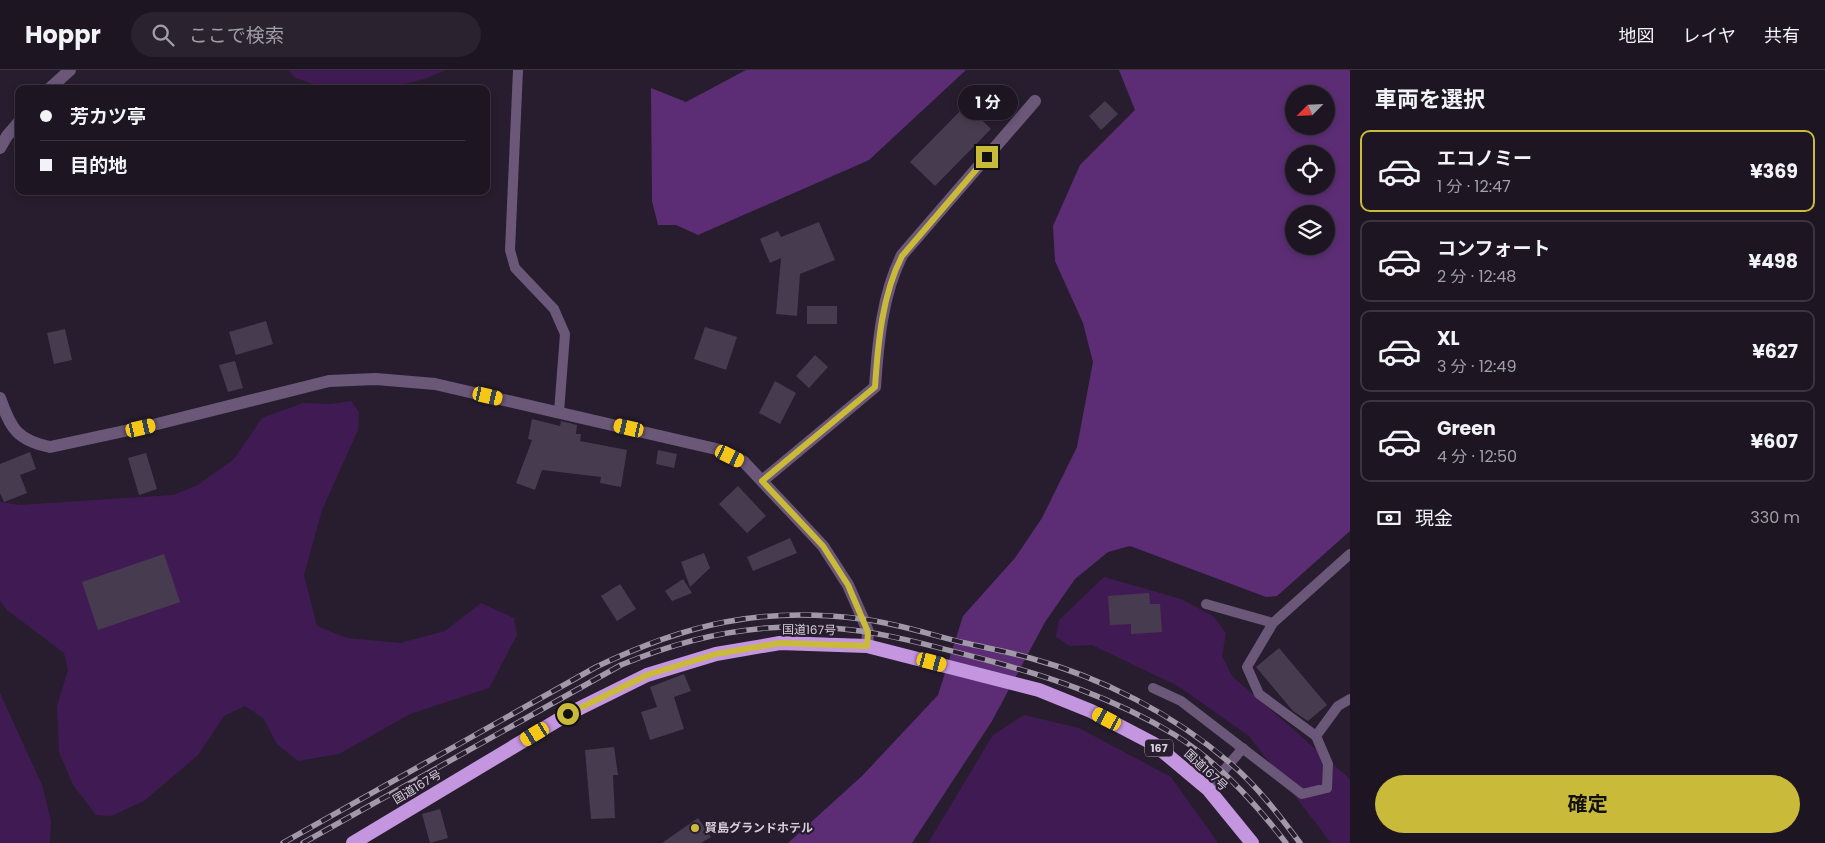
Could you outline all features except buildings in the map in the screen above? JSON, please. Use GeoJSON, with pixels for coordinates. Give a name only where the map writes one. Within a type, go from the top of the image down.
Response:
{"type":"FeatureCollection","features":[{"type":"Feature","properties":{"kind":"highway","name":"国道167号"},"geometry":{"type":"LineString","coordinates":[[353,843],[568,714],[647,675],[716,654],[780,643],[867,646],[1039,690],[1091,711],[1154,744],[1208,789],[1252,843]]}},
{"type":"Feature","properties":{"kind":"street"},"geometry":{"type":"LineString","coordinates":[[53,85],[70,70]]}},
{"type":"Feature","properties":{"kind":"street"},"geometry":{"type":"LineString","coordinates":[[762,481],[875,387],[878,342],[893,273],[902,256],[1036,101]]}},
{"type":"Feature","properties":{"kind":"street"},"geometry":{"type":"LineString","coordinates":[[0,148],[15,127]]}},
{"type":"Feature","properties":{"kind":"street"},"geometry":{"type":"LineString","coordinates":[[0,398],[9,422],[15,431],[36,444],[50,447],[148,426],[329,381],[376,379],[435,384],[716,448],[744,462],[823,546],[848,585],[868,632],[867,646]]}},
{"type":"Feature","properties":{"kind":"lane"},"geometry":{"type":"LineString","coordinates":[[518,70],[510,250],[515,268],[554,309],[565,334],[559,412]]}},
{"type":"Feature","properties":{"kind":"lane"},"geometry":{"type":"LineString","coordinates":[[1153,688],[1181,701],[1302,794],[1327,788],[1328,764],[1316,736],[1259,694],[1247,667],[1273,623],[1350,554]]}},
{"type":"Feature","properties":{"kind":"lane"},"geometry":{"type":"LineString","coordinates":[[1206,604],[1273,623]]}},
{"type":"Feature","properties":{"kind":"lane"},"geometry":{"type":"LineString","coordinates":[[1316,736],[1338,706],[1350,699]]}},
{"type":"Feature","properties":{"kind":"lane"},"geometry":{"type":"LineString","coordinates":[[1208,789],[1243,748]]}},
{"type":"Feature","properties":{"kind":"shaded area"},"geometry":{"type":"Polygon","coordinates":[[[288,70],[446,70],[424,79],[400,85],[316,85],[296,78],[288,70]]]}},
{"type":"Feature","properties":{"kind":"shaded area"},"geometry":{"type":"Polygon","coordinates":[[[746,70],[966,70],[869,160],[698,235],[676,225],[658,225],[652,201],[651,88],[686,102],[746,70]]]}},
{"type":"Feature","properties":{"kind":"shaded area"},"geometry":{"type":"Polygon","coordinates":[[[1119,70],[1350,70],[1350,531],[1277,596],[1266,597],[1130,546],[1108,552],[1075,579],[1045,622],[992,721],[912,843],[788,843],[862,776],[938,695],[963,616],[1015,558],[1042,518],[1077,447],[1093,362],[1083,323],[1055,261],[1053,226],[1080,165],[1135,110],[1119,70]]]}},
{"type":"Feature","properties":{"kind":"shaded area"},"geometry":{"type":"Polygon","coordinates":[[[351,401],[359,412],[358,430],[322,510],[304,575],[317,626],[347,638],[400,643],[445,631],[481,603],[514,618],[517,635],[489,688],[410,714],[339,754],[298,761],[277,744],[263,718],[245,706],[224,716],[198,755],[144,801],[111,816],[96,815],[73,785],[59,752],[57,706],[68,670],[64,653],[7,610],[0,601],[0,502],[19,505],[173,495],[198,485],[234,459],[262,418],[303,403],[330,404],[351,401]]]}},
{"type":"Feature","properties":{"kind":"shaded area"},"geometry":{"type":"Polygon","coordinates":[[[1104,577],[1181,599],[1213,616],[1226,633],[1222,656],[1232,676],[1350,779],[1350,843],[1331,843],[1249,736],[1178,686],[1092,645],[1070,646],[1056,637],[1059,620],[1104,577]]]}},
{"type":"Feature","properties":{"kind":"shaded area"},"geometry":{"type":"Polygon","coordinates":[[[0,693],[42,785],[51,821],[50,843],[0,843],[0,693]]]}},
{"type":"Feature","properties":{"kind":"shaded area"},"geometry":{"type":"Polygon","coordinates":[[[1024,715],[1079,728],[1171,777],[1218,843],[928,843],[993,735],[1024,715]]]}},
{"type":"Feature","properties":{"kind":"railway"},"geometry":{"type":"LineString","coordinates":[[283,843],[596,667],[629,652],[693,629],[758,617],[791,615],[826,616],[888,623],[1030,658],[1057,666],[1110,687],[1185,729],[1230,763],[1276,811],[1300,843]]}},
{"type":"Feature","properties":{"kind":"railway"},"geometry":{"type":"LineString","coordinates":[[303,843],[621,665],[697,639],[777,627],[831,628],[868,632],[924,644],[1030,672],[1104,699],[1175,735],[1206,757],[1249,799],[1286,843]]}},
{"type":"Feature","properties":{"kind":"place","name":"賢島グランドホテル"},"geometry":{"type":"Point","coordinates":[695,828]}},
{"type":"Feature","properties":{"kind":"route"},"geometry":{"type":"LineString","coordinates":[[568,714],[647,675],[716,654],[780,643],[867,646],[868,632],[848,585],[823,546],[762,481],[875,387],[878,342],[893,273],[902,256],[987,157]]}}]}
